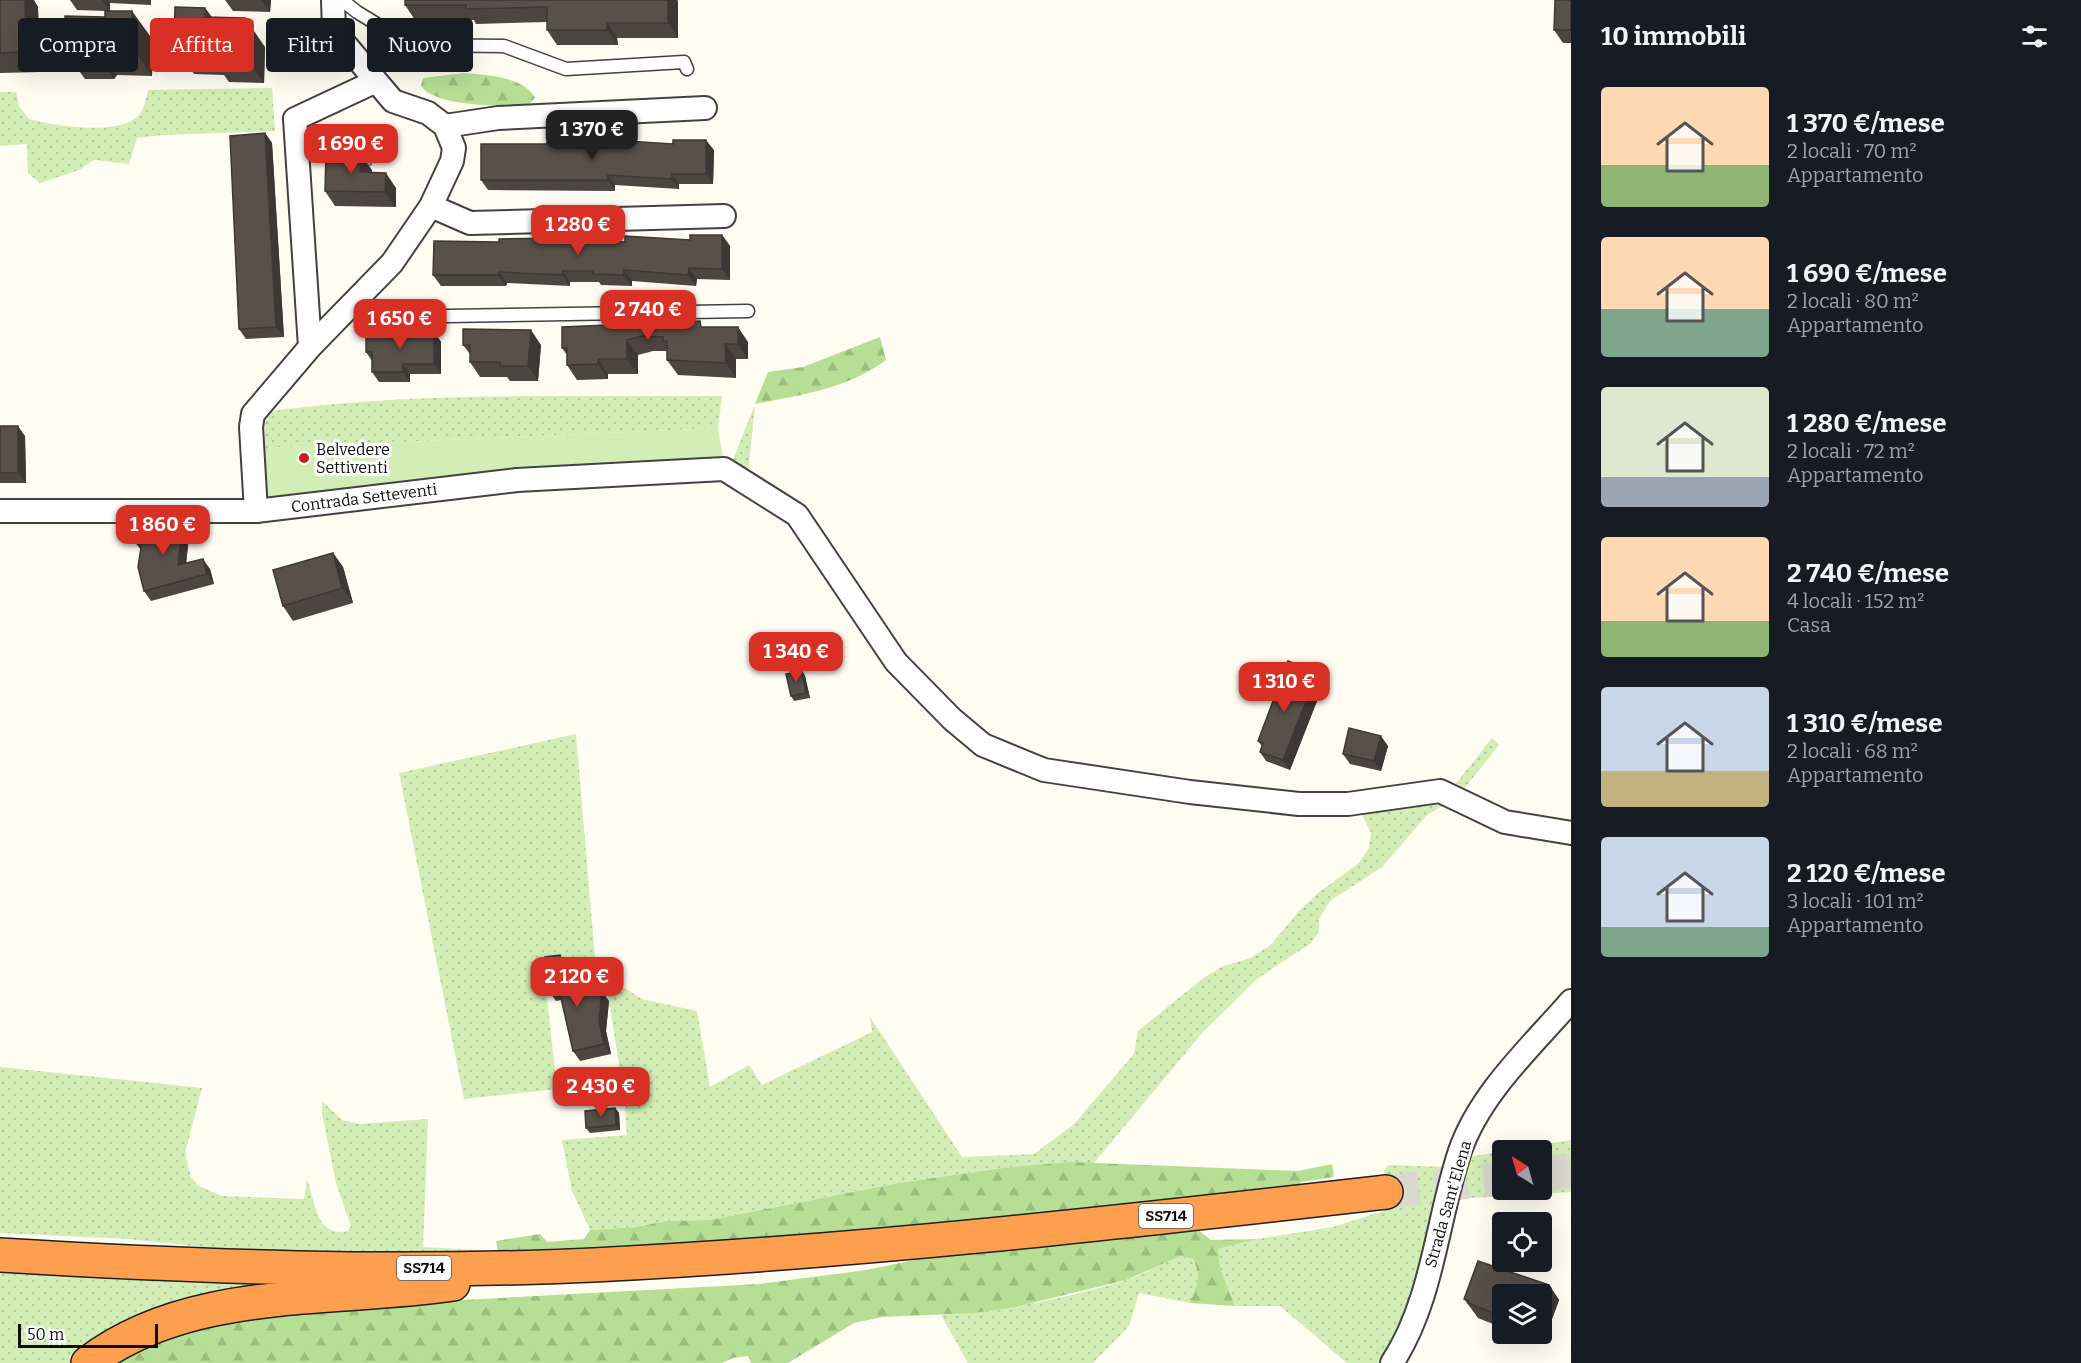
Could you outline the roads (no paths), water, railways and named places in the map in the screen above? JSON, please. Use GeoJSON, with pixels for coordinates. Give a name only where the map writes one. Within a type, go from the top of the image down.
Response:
{"type":"FeatureCollection","features":[{"type":"Feature","properties":{"kind":"highway","name":"SS714"},"geometry":{"type":"LineString","coordinates":[[0,1255],[299,1269],[590,1265],[946,1240],[1386,1192]]}},
{"type":"Feature","properties":{"kind":"highway"},"geometry":{"type":"LineString","coordinates":[[88,1363],[116,1343],[156,1325],[219,1307],[402,1292],[590,1265]]}},
{"type":"Feature","properties":{"kind":"street"},"geometry":{"type":"LineString","coordinates":[[333,0],[334,18]]}},
{"type":"Feature","properties":{"kind":"street"},"geometry":{"type":"LineString","coordinates":[[256,511],[251,428],[253,414],[310,347],[392,263],[431,206],[452,161],[454,148],[445,126],[428,113],[393,101],[355,58]]}},
{"type":"Feature","properties":{"kind":"street"},"geometry":{"type":"LineString","coordinates":[[310,347],[295,119],[374,82]]}},
{"type":"Feature","properties":{"kind":"street"},"geometry":{"type":"LineString","coordinates":[[445,126],[498,117],[705,108]]}},
{"type":"Feature","properties":{"kind":"street"},"geometry":{"type":"LineString","coordinates":[[431,206],[471,223],[724,216]]}},
{"type":"Feature","properties":{"kind":"street","name":"Contrada Setteventi"},"geometry":{"type":"LineString","coordinates":[[0,511],[256,511],[517,480],[724,469],[797,515],[896,662],[952,719],[983,745],[1044,770],[1190,792],[1299,804],[1348,804],[1440,791],[1505,822],[1571,833]]}},
{"type":"Feature","properties":{"kind":"street","name":"Strada Sant'Elena"},"geometry":{"type":"LineString","coordinates":[[1392,1363],[1420,1301],[1461,1149],[1478,1115],[1500,1083],[1571,1001]]}},
{"type":"Feature","properties":{"kind":"lane"},"geometry":{"type":"LineString","coordinates":[[342,0],[357,12],[411,45],[504,46],[566,69],[684,62],[687,69]]}},
{"type":"Feature","properties":{"kind":"lane"},"geometry":{"type":"LineString","coordinates":[[346,310],[384,317],[748,311]]}},
{"type":"Feature","properties":{"kind":"water"},"geometry":{"type":"Polygon","coordinates":[[[371,149],[371,165],[331,166],[331,150],[371,149]]]}},
{"type":"Feature","properties":{"kind":"tunnel"},"geometry":{"type":"LineString","coordinates":[[1552,1173],[1571,1170]]}},
{"type":"Feature","properties":{"kind":"tunnel"},"geometry":{"type":"LineString","coordinates":[[1386,1192],[1492,1179]]}},
{"type":"Feature","properties":{"kind":"place","name":"Belvedere Settiventi"},"geometry":{"type":"Point","coordinates":[304,458]}}]}
